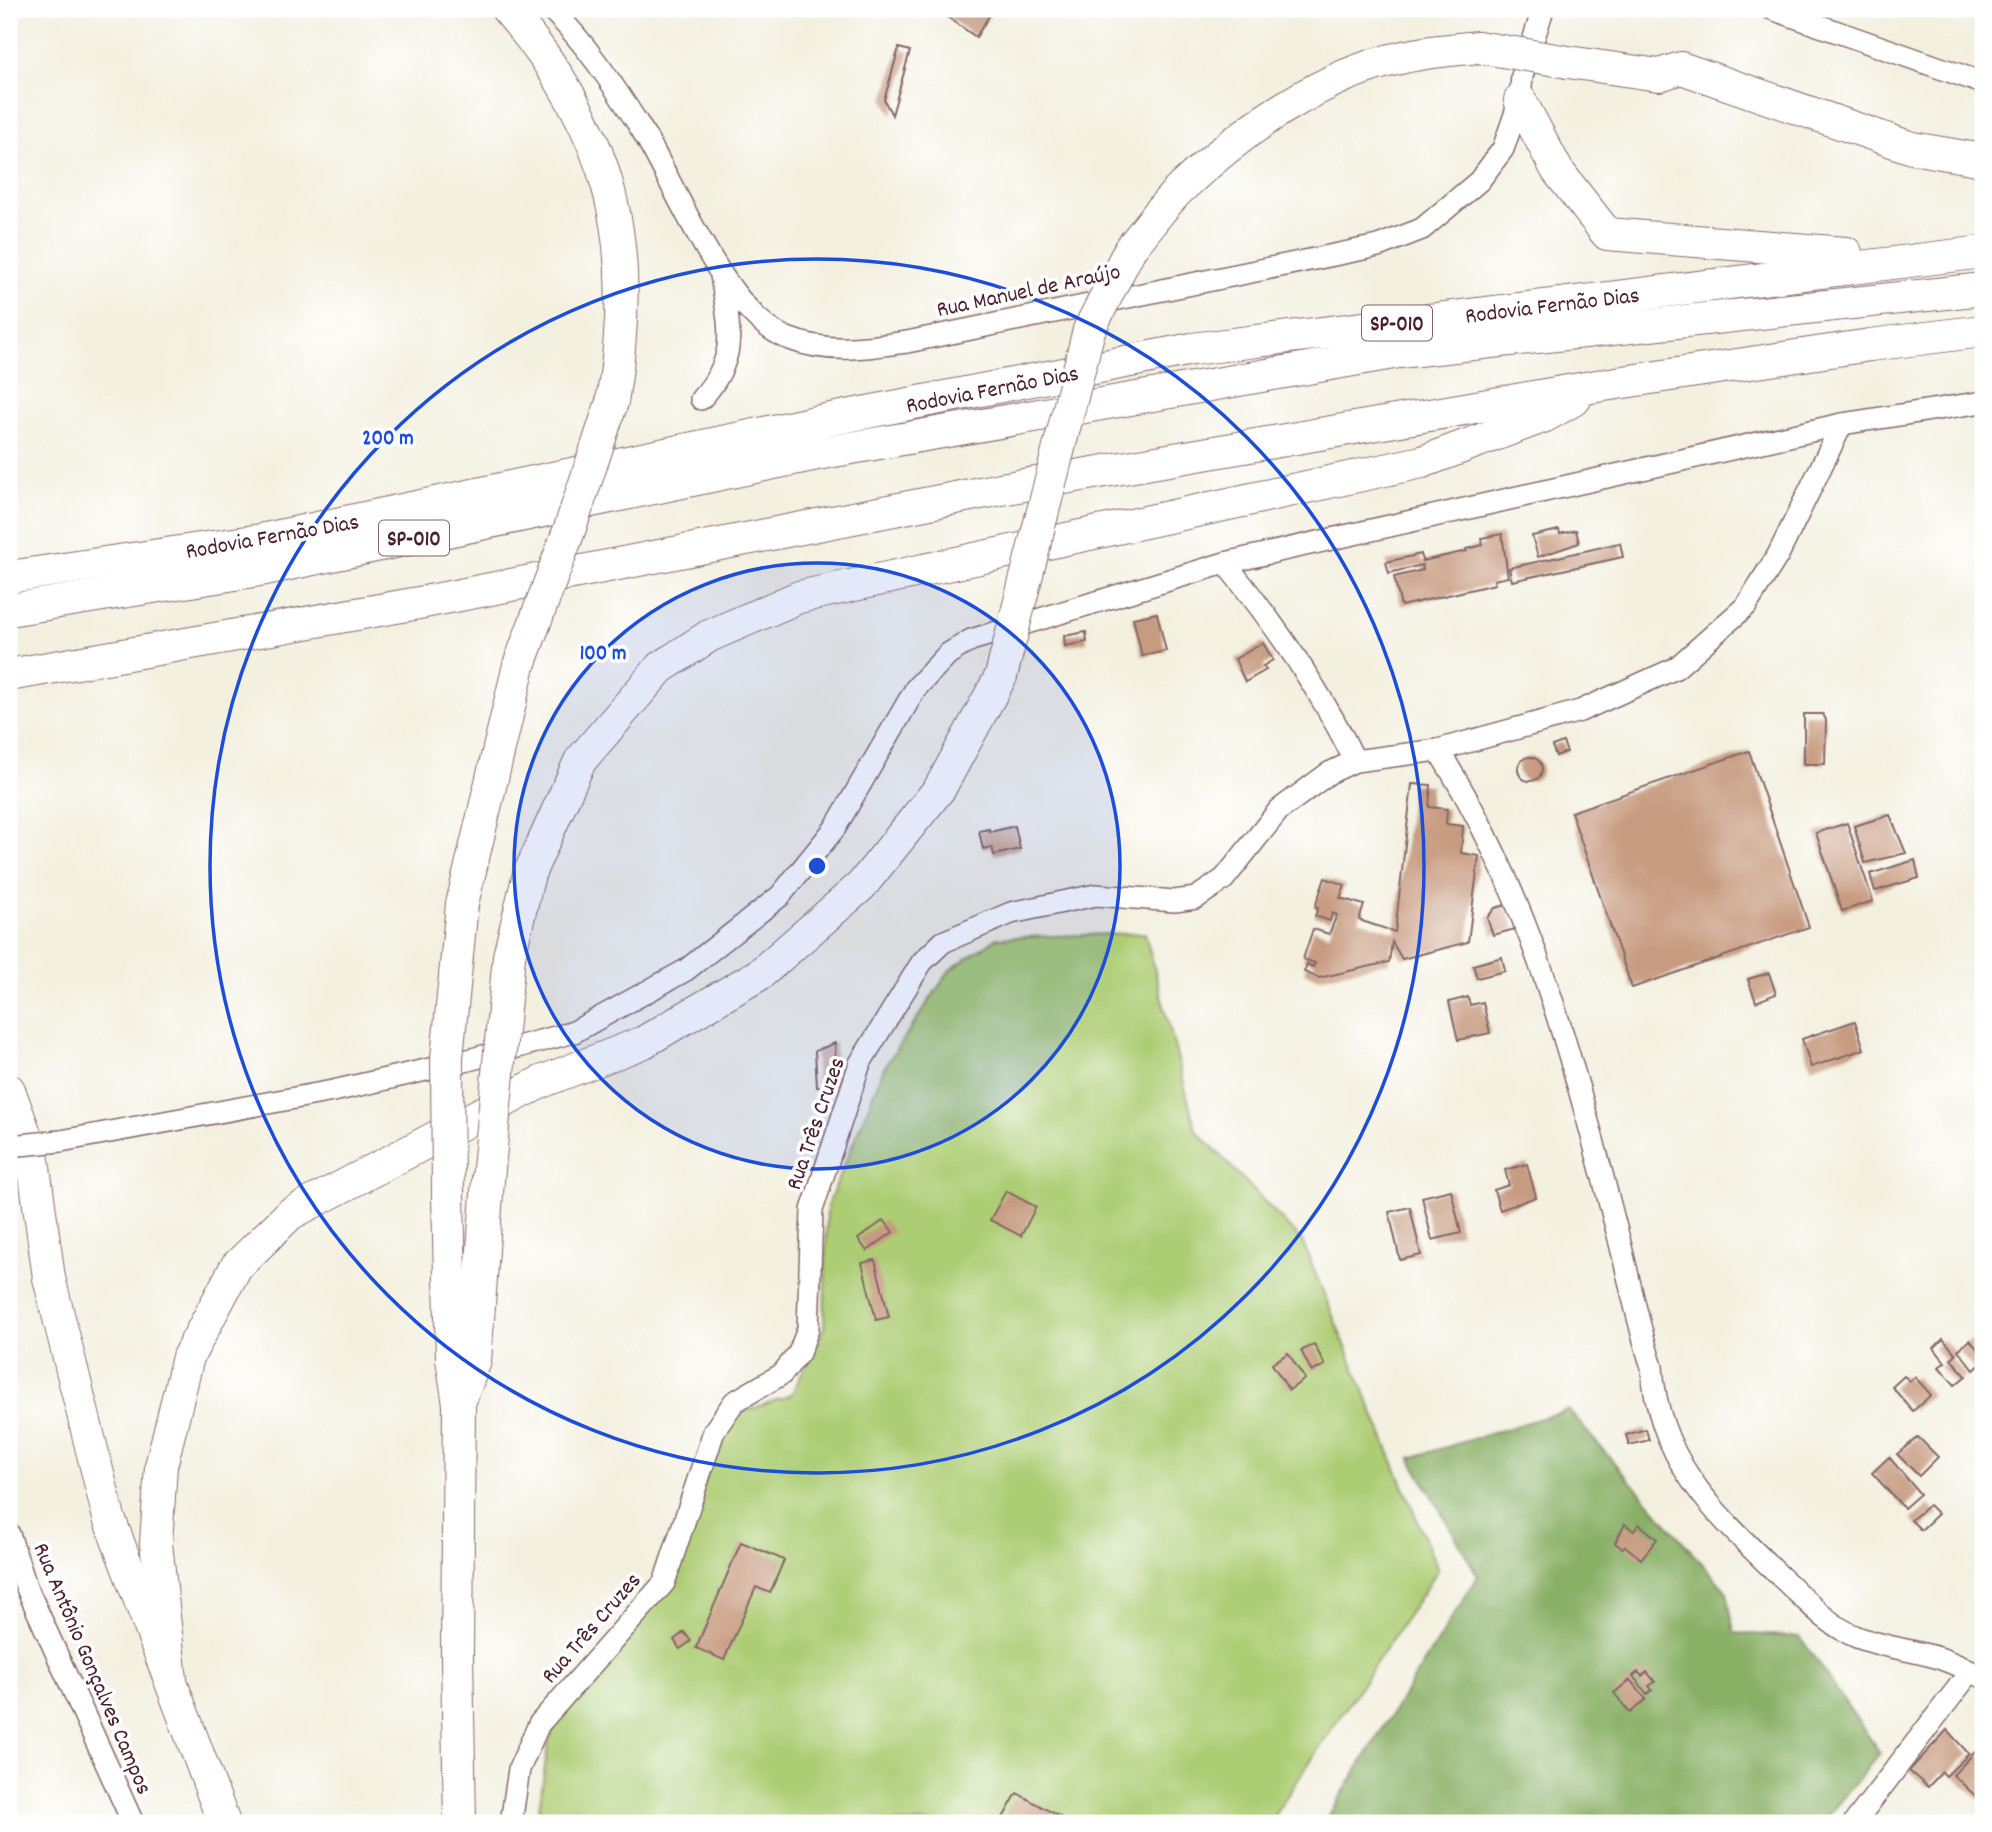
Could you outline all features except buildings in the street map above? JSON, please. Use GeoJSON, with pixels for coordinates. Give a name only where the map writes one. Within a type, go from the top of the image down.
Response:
{"type":"FeatureCollection","features":[{"type":"Feature","properties":{"kind":"highway"},"geometry":{"type":"LineString","coordinates":[[460,1823],[457,1654],[459,1404],[452,1359],[447,1058],[462,904],[519,665],[612,402],[621,345],[623,298],[617,227],[607,178],[575,104],[539,45],[507,9]]}},
{"type":"Feature","properties":{"kind":"highway"},"geometry":{"type":"LineString","coordinates":[[171,1681],[156,1543],[161,1466],[188,1356],[236,1267],[290,1213],[541,1082],[645,1042],[760,974],[860,886],[940,788],[1000,676],[1089,330],[1130,249],[1180,189],[1239,140],[1286,108],[1339,78],[1403,57],[1478,47],[1659,75],[1681,68],[1912,148],[1983,160]]}},
{"type":"Feature","properties":{"kind":"highway"},"geometry":{"type":"LineString","coordinates":[[1520,100],[1557,170],[1607,234],[1927,259]]}},
{"type":"Feature","properties":{"kind":"highway","name":"Rodovia Fernão Dias"},"geometry":{"type":"LineString","coordinates":[[9,577],[261,540],[816,422],[1192,349],[1983,252]]}},
{"type":"Feature","properties":{"kind":"highway","name":"Rodovia Fernão Dias"},"geometry":{"type":"LineString","coordinates":[[9,610],[260,570],[817,454],[1399,352],[1983,289]]}},
{"type":"Feature","properties":{"kind":"highway"},"geometry":{"type":"LineString","coordinates":[[9,675],[419,603],[1000,489],[1597,386],[1983,331]]}},
{"type":"Feature","properties":{"kind":"highway"},"geometry":{"type":"LineString","coordinates":[[459,1404],[475,1361],[488,1180],[509,956],[529,874],[580,761],[660,668],[709,636],[799,597],[1422,463],[1545,416],[1597,386]]}},
{"type":"Feature","properties":{"kind":"highway"},"geometry":{"type":"LineString","coordinates":[[9,1090],[32,1153],[49,1279],[109,1518],[224,1823]]}},
{"type":"Feature","properties":{"kind":"street","name":"Rua Manuel de Araújo"},"geometry":{"type":"LineString","coordinates":[[551,9],[571,28],[640,127],[721,273],[744,304],[785,337],[845,351],[906,342],[1378,246],[1422,229],[1479,181],[1503,149],[1520,100],[1522,76],[1544,9]]}},
{"type":"Feature","properties":{"kind":"street"},"geometry":{"type":"LineString","coordinates":[[1772,9],[1983,83]]}},
{"type":"Feature","properties":{"kind":"street"},"geometry":{"type":"LineString","coordinates":[[701,399],[719,379],[728,360],[729,339],[721,273]]}},
{"type":"Feature","properties":{"kind":"street"},"geometry":{"type":"LineString","coordinates":[[9,1146],[61,1140],[346,1088],[457,1063],[574,1032],[686,970],[779,896],[835,828],[916,688],[948,654],[971,640],[1225,563],[1842,424],[1983,402]]}},
{"type":"Feature","properties":{"kind":"street","name":"Rua Três Cruzes"},"geometry":{"type":"LineString","coordinates":[[511,1823],[519,1769],[539,1724],[664,1583],[714,1431],[724,1412],[734,1402],[782,1374],[799,1353],[808,1329],[812,1210],[860,1063],[922,962],[943,942],[1011,913],[1109,893],[1175,901],[1196,898],[1224,879],[1279,810],[1329,772],[1355,761],[1438,750],[1580,711],[1676,668],[1746,606],[1778,555],[1842,424]]}},
{"type":"Feature","properties":{"kind":"street"},"geometry":{"type":"LineString","coordinates":[[1225,563],[1277,626],[1329,709],[1355,761]]}},
{"type":"Feature","properties":{"kind":"street"},"geometry":{"type":"LineString","coordinates":[[1438,750],[1468,797],[1492,846],[1564,1030],[1651,1367],[1658,1412],[1665,1436],[1682,1468],[1699,1494],[1724,1522],[1822,1616],[1855,1637],[1940,1659],[1977,1675],[1854,1823]]}},
{"type":"Feature","properties":{"kind":"street","name":"Rua Antônio Gonçalves Campos"},"geometry":{"type":"LineString","coordinates":[[9,1534],[26,1586],[133,1823]]}},
{"type":"Feature","properties":{"kind":"green space"},"geometry":{"type":"Polygon","coordinates":[[[1145,933],[1196,1130],[1302,1241],[1438,1570],[1269,1823],[537,1823],[548,1745],[557,1717],[669,1586],[713,1459],[737,1414],[791,1395],[824,1328],[827,1207],[884,1068],[950,970],[997,938],[1145,933]]]}},
{"type":"Feature","properties":{"kind":"green space"},"geometry":{"type":"Polygon","coordinates":[[[1568,1410],[1727,1592],[1734,1633],[1800,1637],[1880,1753],[1822,1823],[1324,1823],[1478,1576],[1410,1458],[1568,1410]]]}}]}
